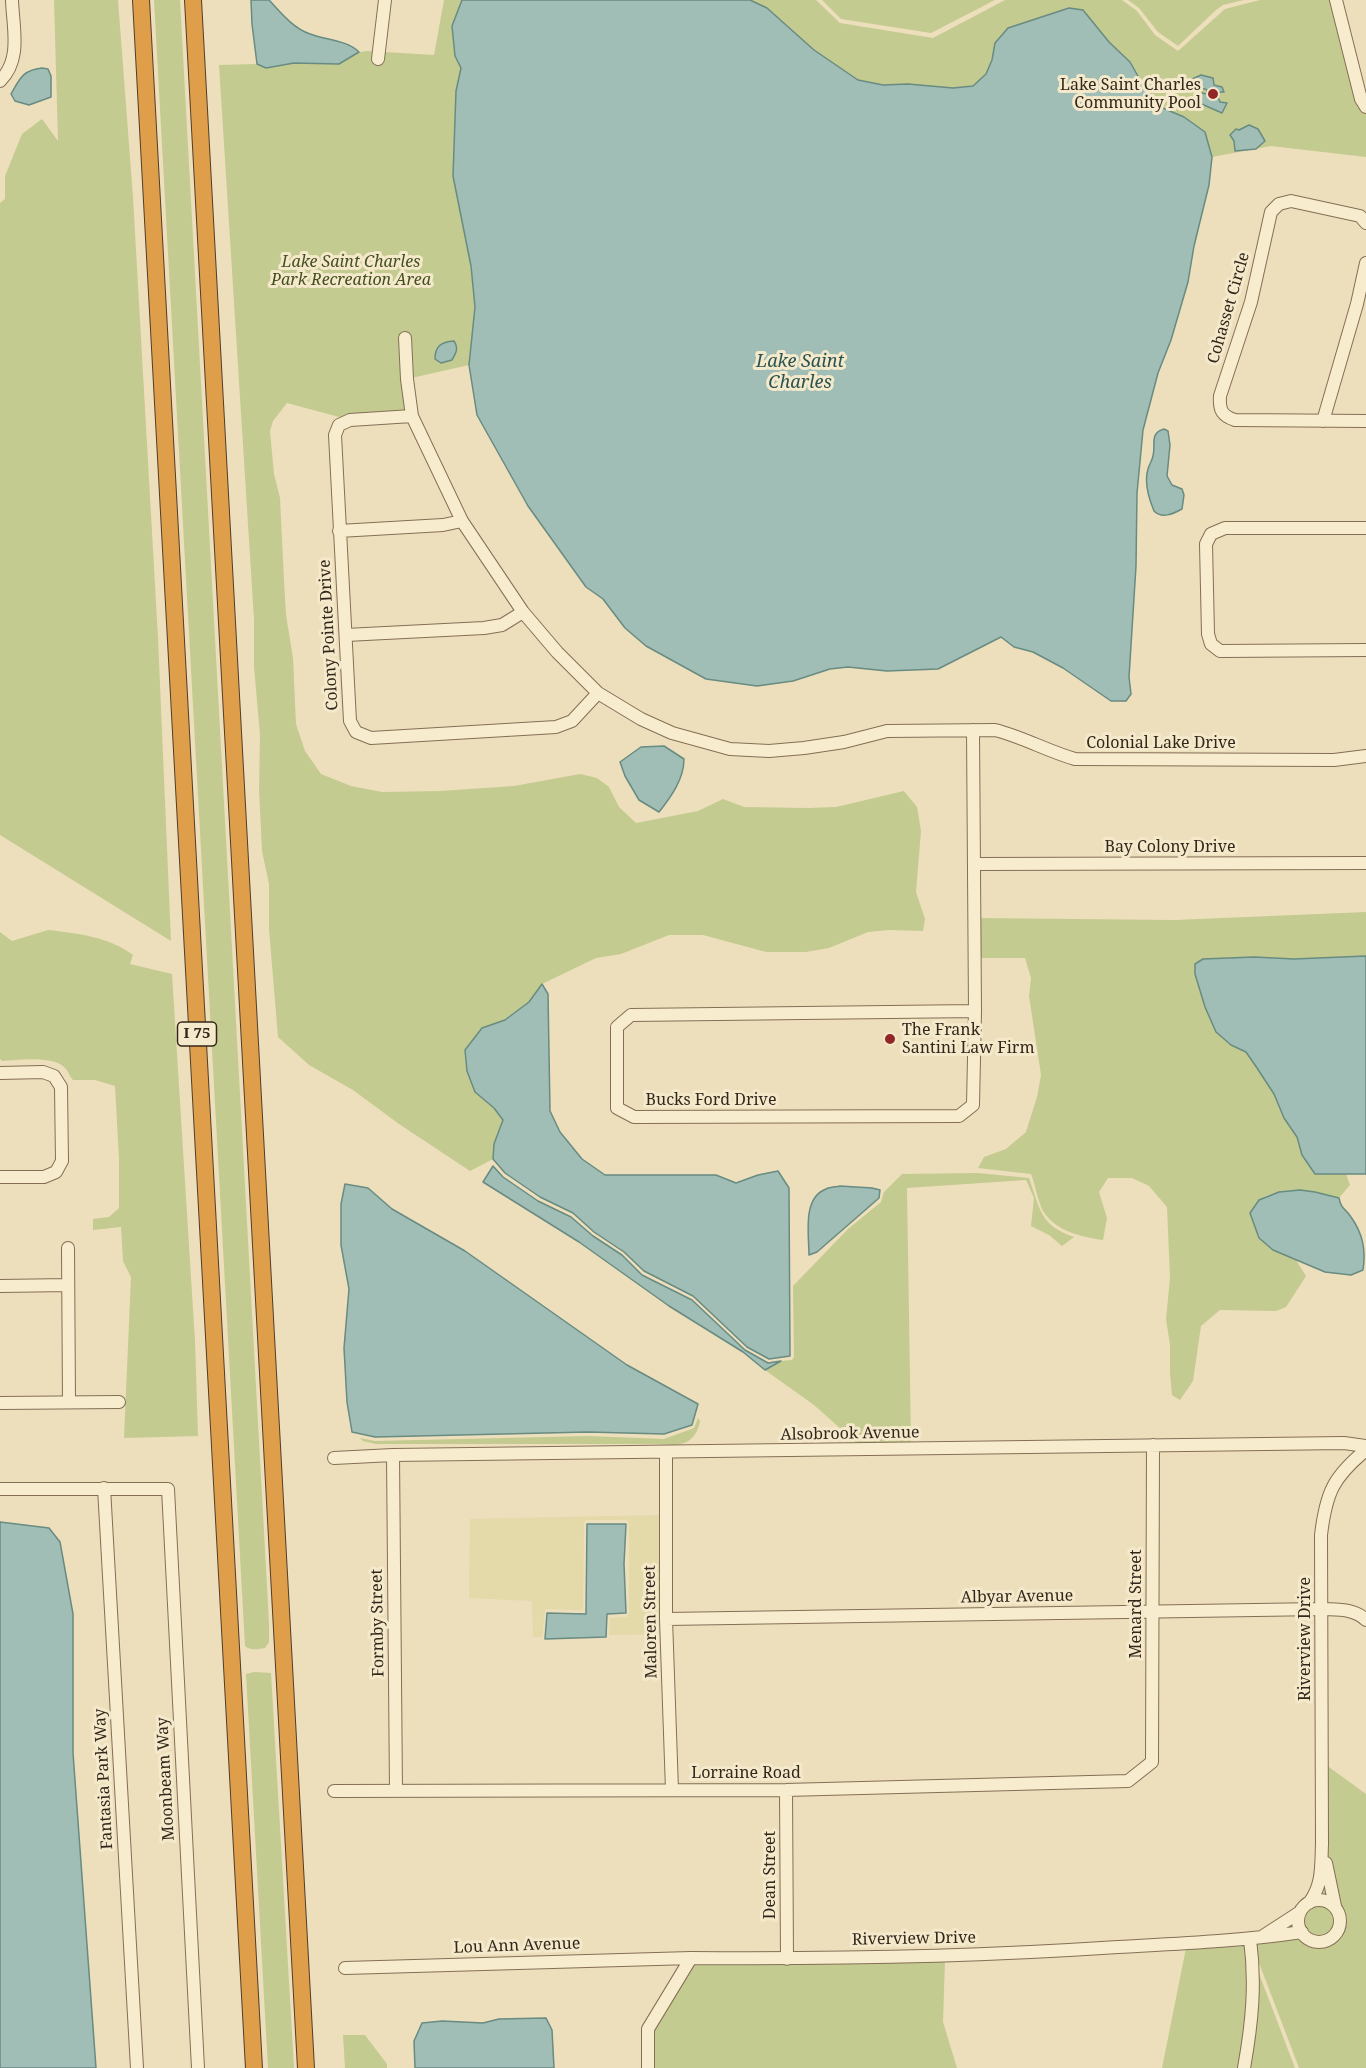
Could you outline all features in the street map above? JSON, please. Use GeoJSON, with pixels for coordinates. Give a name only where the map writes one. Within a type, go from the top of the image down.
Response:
{"type":"FeatureCollection","features":[{"type":"Feature","properties":{"kind":"highway","name":"I 75"},"geometry":{"type":"LineString","coordinates":[[141,0],[254,2068]]}},
{"type":"Feature","properties":{"kind":"highway"},"geometry":{"type":"LineString","coordinates":[[193,0],[306,2068]]}},
{"type":"Feature","properties":{"kind":"street"},"geometry":{"type":"LineString","coordinates":[[0,81],[12,64],[14,51],[12,0]]}},
{"type":"Feature","properties":{"kind":"street"},"geometry":{"type":"LineString","coordinates":[[378,59],[385,0]]}},
{"type":"Feature","properties":{"kind":"street"},"geometry":{"type":"LineString","coordinates":[[1336,0],[1361,99],[1366,107]]}},
{"type":"Feature","properties":{"kind":"street","name":"Cohasset Circle"},"geometry":{"type":"LineString","coordinates":[[1366,223],[1359,216],[1291,201],[1279,204],[1272,212],[1251,302],[1220,396],[1219,408],[1226,417],[1235,420],[1366,421]]}},
{"type":"Feature","properties":{"kind":"street"},"geometry":{"type":"LineString","coordinates":[[1323,421],[1362,305],[1366,263]]}},
{"type":"Feature","properties":{"kind":"street","name":"Colonial Lake Drive"},"geometry":{"type":"LineString","coordinates":[[405,338],[412,416],[462,521],[523,612],[557,652],[598,693],[641,720],[672,733],[730,749],[768,751],[844,742],[887,731],[995,730],[1012,734],[1075,759],[1334,759],[1366,756]]}},
{"type":"Feature","properties":{"kind":"street","name":"Colony Pointe Drive"},"geometry":{"type":"LineString","coordinates":[[412,416],[350,420],[339,425],[335,435],[350,721],[356,732],[371,738],[556,727],[572,721],[598,693]]}},
{"type":"Feature","properties":{"kind":"street"},"geometry":{"type":"LineString","coordinates":[[339,531],[443,525],[462,521]]}},
{"type":"Feature","properties":{"kind":"street"},"geometry":{"type":"LineString","coordinates":[[1366,528],[1225,528],[1211,534],[1206,544],[1208,633],[1211,644],[1220,651],[1366,650]]}},
{"type":"Feature","properties":{"kind":"street"},"geometry":{"type":"LineString","coordinates":[[346,635],[502,626],[523,612]]}},
{"type":"Feature","properties":{"kind":"street","name":"Bucks Ford Drive"},"geometry":{"type":"LineString","coordinates":[[973,730],[975,1011],[973,1105],[959,1116],[634,1117],[617,1108],[617,1027],[631,1016],[975,1011]]}},
{"type":"Feature","properties":{"kind":"street","name":"Bay Colony Drive"},"geometry":{"type":"LineString","coordinates":[[974,864],[1366,863]]}},
{"type":"Feature","properties":{"kind":"street"},"geometry":{"type":"LineString","coordinates":[[0,1073],[43,1072],[54,1076],[61,1087],[62,1161],[56,1172],[44,1177],[0,1178]]}},
{"type":"Feature","properties":{"kind":"street"},"geometry":{"type":"LineString","coordinates":[[68,1248],[69,1402]]}},
{"type":"Feature","properties":{"kind":"street"},"geometry":{"type":"LineString","coordinates":[[0,1286],[68,1286]]}},
{"type":"Feature","properties":{"kind":"street"},"geometry":{"type":"LineString","coordinates":[[0,1402],[119,1402]]}},
{"type":"Feature","properties":{"kind":"street","name":"Alsobrook Avenue"},"geometry":{"type":"LineString","coordinates":[[334,1458],[393,1455],[1344,1443],[1366,1448]]}},
{"type":"Feature","properties":{"kind":"street","name":"Menard Street"},"geometry":{"type":"LineString","coordinates":[[1152,1445],[1152,1762]]}},
{"type":"Feature","properties":{"kind":"street","name":"Riverview Drive"},"geometry":{"type":"LineString","coordinates":[[1322,1844],[1340,1924],[1335,1935],[1330,1939],[1317,1941],[1302,1932],[1299,1918],[1316,1894],[1320,1881],[1322,1844],[1321,1535],[1324,1510],[1331,1488],[1347,1465],[1366,1448]]}},
{"type":"Feature","properties":{"kind":"street","name":"Maloren Street"},"geometry":{"type":"LineString","coordinates":[[666,1453],[666,1619],[672,1790]]}},
{"type":"Feature","properties":{"kind":"street","name":"Formby Street"},"geometry":{"type":"LineString","coordinates":[[393,1455],[396,1791]]}},
{"type":"Feature","properties":{"kind":"street"},"geometry":{"type":"LineString","coordinates":[[0,1489],[104,1488]]}},
{"type":"Feature","properties":{"kind":"street","name":"Moonbeam Way"},"geometry":{"type":"LineString","coordinates":[[104,1488],[168,1489],[198,2068]]}},
{"type":"Feature","properties":{"kind":"street","name":"Fantasia Park Way"},"geometry":{"type":"LineString","coordinates":[[104,1488],[137,2068]]}},
{"type":"Feature","properties":{"kind":"street","name":"Albyar Avenue"},"geometry":{"type":"LineString","coordinates":[[666,1619],[1321,1609],[1347,1610],[1366,1620]]}},
{"type":"Feature","properties":{"kind":"street","name":"Lorraine Road"},"geometry":{"type":"LineString","coordinates":[[334,1791],[786,1790],[1128,1780],[1152,1762]]}},
{"type":"Feature","properties":{"kind":"street","name":"Dean Street"},"geometry":{"type":"LineString","coordinates":[[786,1790],[787,1959]]}},
{"type":"Feature","properties":{"kind":"street"},"geometry":{"type":"LineString","coordinates":[[1305,1907],[1322,1900],[1335,1906]]}},
{"type":"Feature","properties":{"kind":"street","name":"Riverview Drive"},"geometry":{"type":"LineString","coordinates":[[1254,1938],[1305,1907]]}},
{"type":"Feature","properties":{"kind":"street","name":"Riverview Drive"},"geometry":{"type":"LineString","coordinates":[[691,1958],[787,1959],[1020,1953],[1254,1938],[1302,1932]]}},
{"type":"Feature","properties":{"kind":"street"},"geometry":{"type":"LineString","coordinates":[[1244,2068],[1254,1996],[1254,1938]]}},
{"type":"Feature","properties":{"kind":"street"},"geometry":{"type":"LineString","coordinates":[[648,2068],[648,2029],[691,1958]]}},
{"type":"Feature","properties":{"kind":"street","name":"Lou Ann Avenue"},"geometry":{"type":"LineString","coordinates":[[345,1968],[691,1958]]}},
{"type":"Feature","properties":{"kind":"shaded area"},"geometry":{"type":"Polygon","coordinates":[[[662,1515],[663,1634],[609,1635],[610,1618],[626,1617],[629,1614],[629,1524],[627,1520],[587,1520],[584,1522],[583,1610],[545,1609],[542,1637],[533,1637],[532,1601],[469,1598],[470,1519],[662,1515]]]}},
{"type":"Feature","properties":{"kind":"green space"},"geometry":{"type":"Polygon","coordinates":[[[54,0],[118,0],[133,197],[158,638],[171,941],[0,835],[0,203],[5,199],[5,176],[22,134],[42,119],[58,141],[54,0]]]}},
{"type":"Feature","properties":{"kind":"green space"},"geometry":{"type":"Polygon","coordinates":[[[154,0],[180,0],[269,1623],[269,1642],[265,1648],[257,1649],[249,1649],[245,1646],[154,0]]]}},
{"type":"Feature","properties":{"kind":"green space","name":"Lake Saint Charles Park Recreation Area"},"geometry":{"type":"Polygon","coordinates":[[[444,0],[462,0],[452,26],[455,56],[461,68],[456,91],[453,176],[468,243],[475,307],[469,365],[407,379],[412,416],[350,420],[287,403],[273,421],[270,431],[274,474],[280,498],[286,615],[293,658],[296,724],[305,751],[321,774],[351,786],[382,792],[514,786],[580,774],[597,778],[609,787],[619,807],[636,823],[698,811],[723,799],[744,807],[836,807],[904,791],[917,807],[921,831],[916,892],[925,919],[923,931],[868,932],[829,948],[806,952],[766,952],[703,935],[669,935],[621,954],[596,958],[542,984],[529,1002],[505,1020],[482,1028],[475,1092],[494,1108],[503,1120],[494,1144],[493,1159],[470,1171],[353,1090],[309,1065],[278,1037],[269,929],[269,884],[262,851],[259,789],[260,735],[254,667],[254,619],[219,65],[257,64],[266,68],[294,63],[339,64],[359,52],[368,51],[434,55],[444,0]]]}},
{"type":"Feature","properties":{"kind":"green space"},"geometry":{"type":"Polygon","coordinates":[[[750,0],[816,0],[840,23],[933,38],[1005,0],[1122,0],[1137,11],[1155,35],[1178,51],[1225,9],[1260,0],[1336,0],[1366,107],[1366,157],[1271,146],[1212,157],[1205,132],[1158,106],[1130,62],[1069,8],[1008,28],[995,43],[992,60],[986,74],[973,86],[953,88],[908,84],[883,85],[858,80],[814,50],[767,8],[750,0]]]}},
{"type":"Feature","properties":{"kind":"green space"},"geometry":{"type":"Polygon","coordinates":[[[822,0],[995,0],[931,33],[841,19],[822,0]]]}},
{"type":"Feature","properties":{"kind":"green space"},"geometry":{"type":"Polygon","coordinates":[[[1128,0],[1244,0],[1223,5],[1178,46],[1158,32],[1139,8],[1128,0]]]}},
{"type":"Feature","properties":{"kind":"green space"},"geometry":{"type":"Polygon","coordinates":[[[1366,912],[1366,956],[1203,959],[1195,964],[1195,974],[1205,1007],[1216,1032],[1231,1045],[1246,1052],[1258,1068],[1274,1094],[1284,1118],[1297,1137],[1302,1155],[1315,1174],[1346,1174],[1350,1185],[1339,1198],[1309,1192],[1286,1191],[1266,1196],[1258,1201],[1250,1213],[1273,1250],[1296,1260],[1306,1276],[1286,1307],[1276,1311],[1220,1310],[1201,1326],[1193,1381],[1180,1400],[1172,1395],[1170,1345],[1166,1319],[1170,1278],[1167,1207],[1149,1186],[1132,1178],[1108,1178],[1099,1192],[1107,1218],[1103,1240],[1070,1232],[1054,1224],[1041,1207],[1031,1174],[978,1168],[984,1157],[1006,1149],[1026,1132],[1041,1075],[1029,996],[1031,978],[1025,958],[976,958],[975,918],[1175,920],[1366,912]]]}},
{"type":"Feature","properties":{"kind":"green space"},"geometry":{"type":"Polygon","coordinates":[[[48,930],[81,934],[103,940],[133,955],[130,964],[172,974],[195,1341],[198,1436],[124,1438],[131,1277],[123,1261],[121,1227],[93,1230],[93,1219],[109,1217],[119,1208],[115,1086],[95,1080],[73,1080],[65,1068],[53,1061],[35,1059],[2,1061],[0,1059],[0,932],[12,941],[48,930]]]}},
{"type":"Feature","properties":{"kind":"green space"},"geometry":{"type":"Polygon","coordinates":[[[978,1173],[1029,1178],[1039,1207],[1047,1221],[1062,1232],[1074,1237],[1062,1246],[1049,1235],[1031,1226],[1034,1198],[1026,1180],[907,1188],[911,1444],[859,1445],[814,1405],[765,1370],[781,1361],[792,1360],[794,1357],[793,1286],[848,1229],[881,1202],[884,1192],[902,1174],[978,1173]]]}},
{"type":"Feature","properties":{"kind":"green space"},"geometry":{"type":"Polygon","coordinates":[[[698,1418],[700,1421],[698,1429],[690,1440],[673,1445],[376,1444],[360,1438],[375,1441],[588,1436],[664,1439],[694,1428],[698,1418]]]}},
{"type":"Feature","properties":{"kind":"green space"},"geometry":{"type":"Polygon","coordinates":[[[271,1673],[294,2068],[268,2068],[246,1674],[271,1673]]]}},
{"type":"Feature","properties":{"kind":"green space"},"geometry":{"type":"Polygon","coordinates":[[[1322,1762],[1366,1794],[1366,2068],[1299,2068],[1250,1939],[1300,1912],[1315,1894],[1322,1762]]]}},
{"type":"Feature","properties":{"kind":"green space"},"geometry":{"type":"Polygon","coordinates":[[[1246,1946],[1249,1996],[1239,2068],[1162,2068],[1186,1948],[1246,1946]]]}},
{"type":"Feature","properties":{"kind":"green space"},"geometry":{"type":"Polygon","coordinates":[[[945,1960],[943,2022],[957,2068],[652,2068],[653,2030],[693,1963],[945,1960]]]}},
{"type":"Feature","properties":{"kind":"green space"},"geometry":{"type":"Polygon","coordinates":[[[1258,1971],[1295,2068],[1248,2068],[1258,1971]]]}},
{"type":"Feature","properties":{"kind":"green space"},"geometry":{"type":"Polygon","coordinates":[[[343,2035],[365,2035],[387,2064],[387,2068],[345,2068],[343,2035]]]}},
{"type":"Feature","properties":{"kind":"water"},"geometry":{"type":"Polygon","coordinates":[[[251,0],[269,0],[298,28],[342,43],[359,52],[339,64],[294,63],[266,68],[257,64],[251,0]]]}},
{"type":"Feature","properties":{"kind":"water","name":"Lake Saint Charles"},"geometry":{"type":"Polygon","coordinates":[[[462,0],[750,0],[767,8],[814,50],[858,80],[883,85],[908,84],[953,88],[973,86],[986,74],[992,60],[995,43],[1008,28],[1069,8],[1083,10],[1109,42],[1130,62],[1158,106],[1184,117],[1205,132],[1212,157],[1209,185],[1188,282],[1171,340],[1158,373],[1143,430],[1137,493],[1136,566],[1129,677],[1131,694],[1126,701],[1111,701],[1063,668],[1033,652],[1014,647],[1001,637],[938,669],[887,671],[848,667],[830,669],[793,681],[757,686],[706,679],[646,646],[625,628],[603,599],[586,587],[528,506],[477,415],[469,365],[475,307],[471,266],[453,176],[456,91],[461,68],[455,56],[452,26],[462,0]]]}},
{"type":"Feature","properties":{"kind":"water"},"geometry":{"type":"Polygon","coordinates":[[[48,69],[51,76],[51,97],[29,105],[15,101],[11,94],[20,79],[30,71],[48,69]]]}},
{"type":"Feature","properties":{"kind":"water","name":"Lake Saint Charles Community Pool"},"geometry":{"type":"Polygon","coordinates":[[[1201,75],[1213,78],[1214,85],[1222,87],[1224,92],[1220,92],[1218,97],[1220,102],[1227,103],[1222,113],[1197,102],[1202,93],[1207,94],[1207,90],[1202,88],[1194,91],[1188,87],[1190,80],[1201,75]]]}},
{"type":"Feature","properties":{"kind":"water"},"geometry":{"type":"Polygon","coordinates":[[[1249,125],[1258,129],[1265,141],[1256,149],[1235,151],[1234,141],[1230,135],[1236,129],[1239,130],[1249,125]]]}},
{"type":"Feature","properties":{"kind":"water"},"geometry":{"type":"Polygon","coordinates":[[[454,341],[457,348],[452,360],[441,363],[435,359],[436,351],[440,346],[454,341]]]}},
{"type":"Feature","properties":{"kind":"water"},"geometry":{"type":"Polygon","coordinates":[[[1164,429],[1168,431],[1170,445],[1167,476],[1172,485],[1182,489],[1184,495],[1182,509],[1171,514],[1160,515],[1154,511],[1147,479],[1156,433],[1164,429]]]}},
{"type":"Feature","properties":{"kind":"water"},"geometry":{"type":"Polygon","coordinates":[[[664,746],[684,759],[679,781],[659,812],[639,800],[620,762],[641,747],[664,746]]]}},
{"type":"Feature","properties":{"kind":"water"},"geometry":{"type":"Polygon","coordinates":[[[1366,956],[1366,1174],[1315,1174],[1302,1155],[1297,1137],[1284,1118],[1274,1094],[1246,1052],[1231,1045],[1216,1032],[1205,1007],[1195,974],[1195,964],[1203,959],[1366,956]]]}},
{"type":"Feature","properties":{"kind":"water"},"geometry":{"type":"Polygon","coordinates":[[[542,984],[548,994],[550,1111],[560,1132],[582,1159],[605,1175],[716,1175],[736,1183],[778,1171],[789,1188],[790,1356],[769,1359],[747,1347],[693,1296],[644,1271],[624,1252],[594,1232],[573,1213],[540,1197],[505,1173],[493,1159],[494,1144],[503,1120],[494,1108],[475,1092],[467,1071],[465,1050],[482,1028],[505,1020],[529,1002],[542,984]]]}},
{"type":"Feature","properties":{"kind":"water"},"geometry":{"type":"Polygon","coordinates":[[[493,1166],[503,1177],[538,1201],[571,1217],[593,1236],[622,1255],[642,1275],[692,1300],[745,1350],[768,1363],[781,1361],[765,1370],[743,1352],[669,1306],[579,1242],[483,1182],[493,1166]]]}},
{"type":"Feature","properties":{"kind":"water"},"geometry":{"type":"Polygon","coordinates":[[[345,1184],[368,1188],[392,1209],[465,1251],[627,1365],[698,1404],[692,1425],[664,1434],[588,1432],[375,1437],[352,1432],[347,1402],[344,1348],[349,1289],[341,1245],[341,1204],[345,1184]]]}},
{"type":"Feature","properties":{"kind":"water"},"geometry":{"type":"Polygon","coordinates":[[[840,1186],[880,1190],[879,1198],[817,1252],[809,1255],[808,1218],[813,1200],[826,1189],[840,1186]]]}},
{"type":"Feature","properties":{"kind":"water"},"geometry":{"type":"Polygon","coordinates":[[[1300,1190],[1339,1198],[1361,1236],[1364,1249],[1363,1270],[1351,1275],[1325,1272],[1273,1250],[1259,1238],[1250,1213],[1259,1200],[1279,1192],[1300,1190]]]}},
{"type":"Feature","properties":{"kind":"water"},"geometry":{"type":"Polygon","coordinates":[[[0,1522],[49,1528],[60,1542],[73,1614],[73,1753],[96,2068],[0,2068],[0,1522]]]}},
{"type":"Feature","properties":{"kind":"water"},"geometry":{"type":"Polygon","coordinates":[[[587,1524],[626,1524],[624,1564],[626,1613],[607,1614],[606,1637],[545,1639],[547,1613],[586,1614],[587,1524]]]}},
{"type":"Feature","properties":{"kind":"water"},"geometry":{"type":"Polygon","coordinates":[[[546,2018],[552,2030],[554,2068],[415,2068],[414,2041],[422,2023],[442,2021],[483,2023],[499,2019],[546,2018]]]}},
{"type":"Feature","properties":{"kind":"place","name":"Lake Saint Charles Community Pool"},"geometry":{"type":"Point","coordinates":[1213,94]}},
{"type":"Feature","properties":{"kind":"place","name":"The Frank Santini Law Firm"},"geometry":{"type":"Point","coordinates":[890,1039]}}]}
